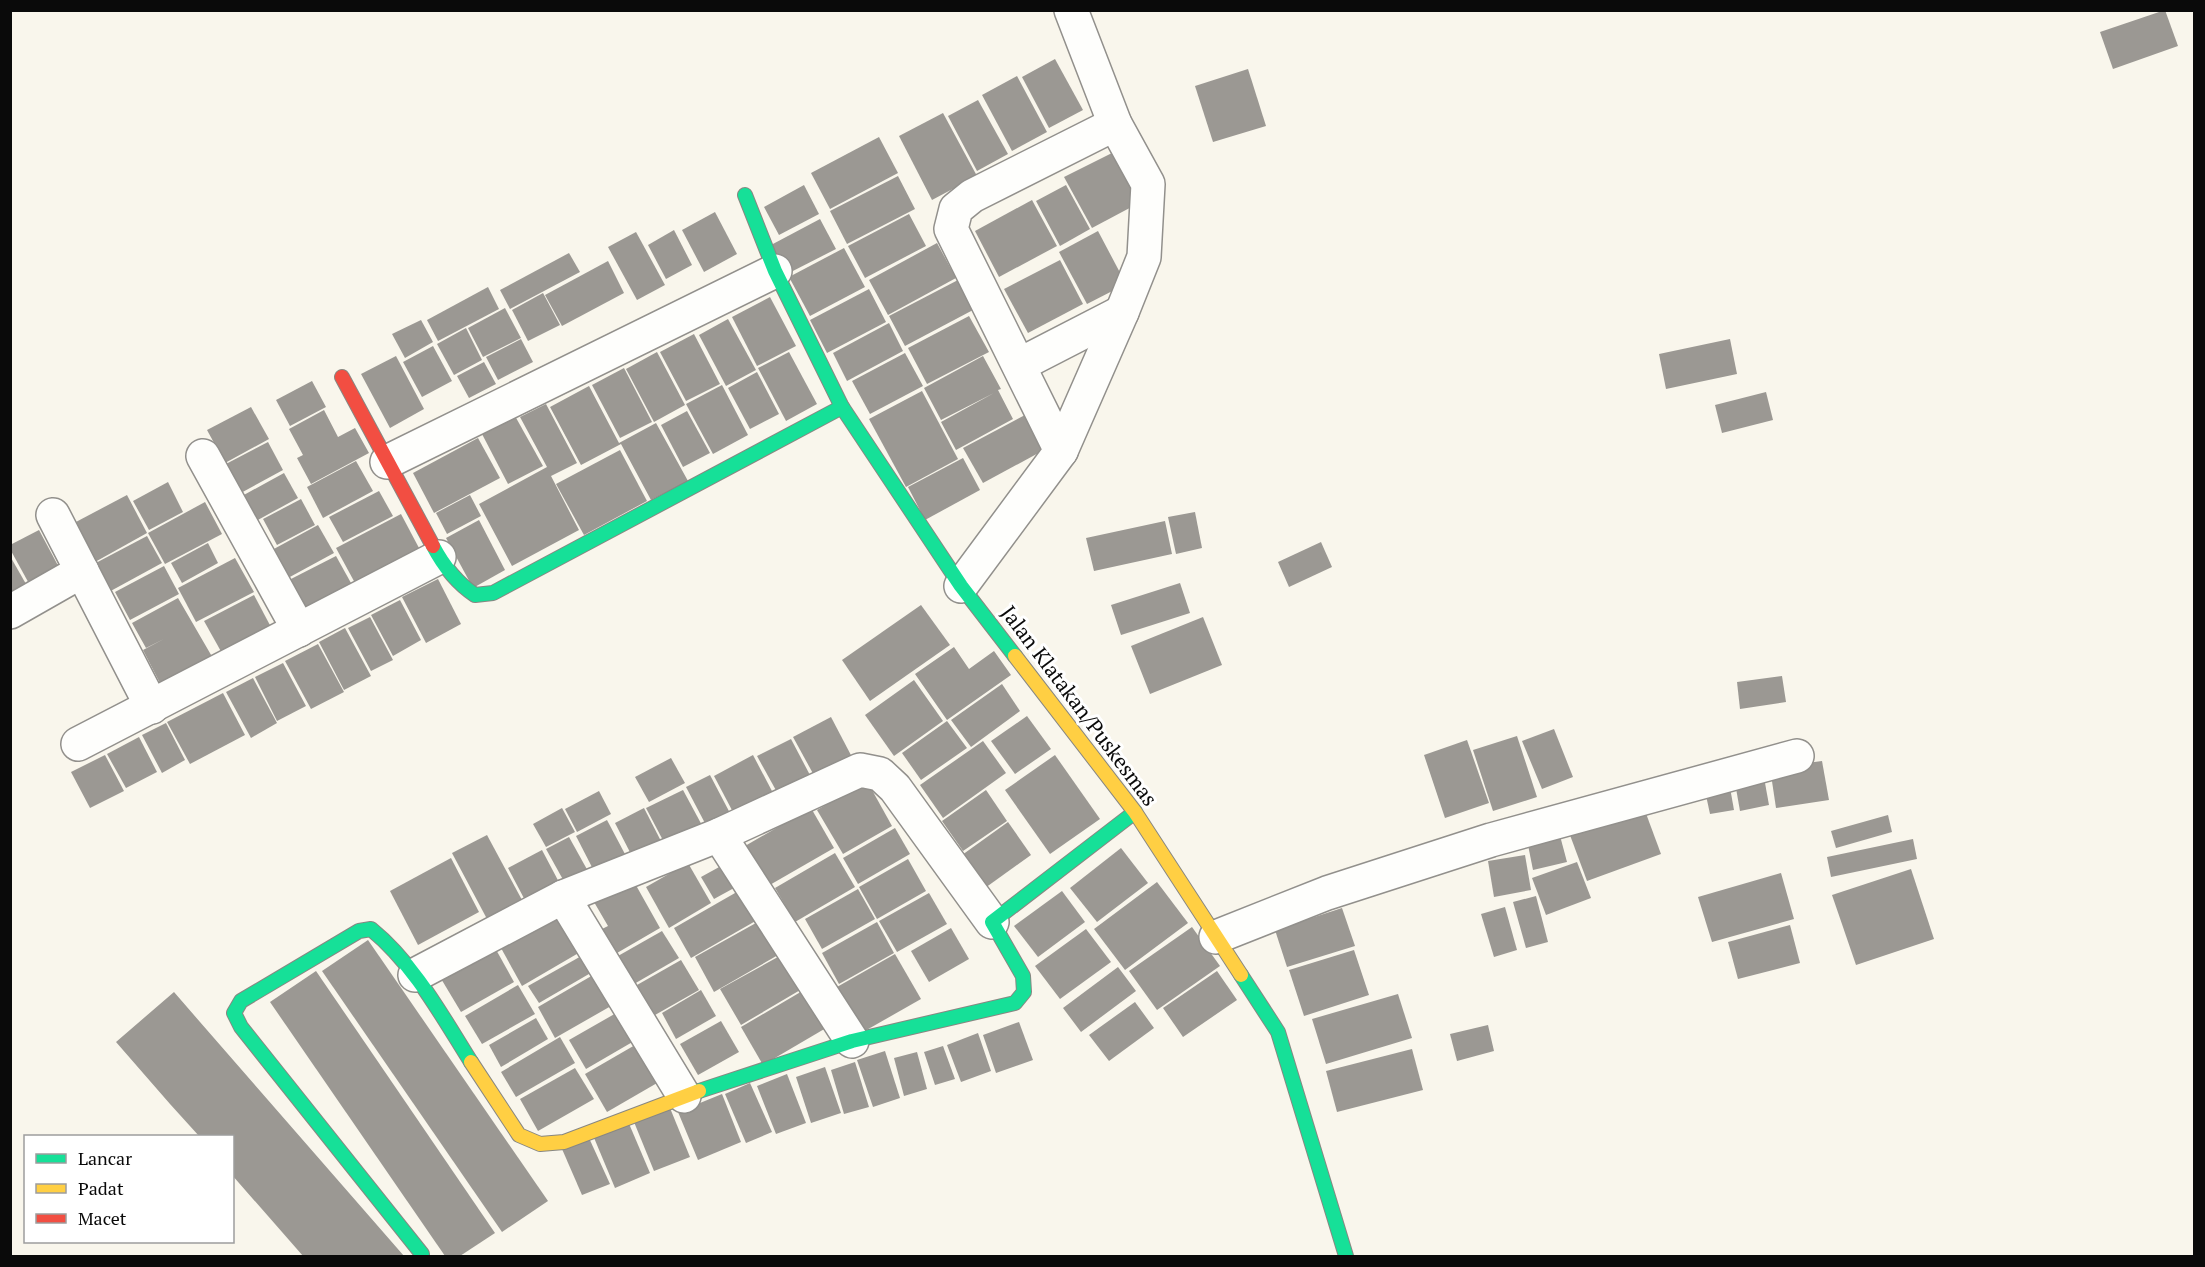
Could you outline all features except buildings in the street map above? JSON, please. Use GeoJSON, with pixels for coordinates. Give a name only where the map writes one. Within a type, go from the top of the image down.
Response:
{"type":"FeatureCollection","features":[{"type":"Feature","properties":{"kind":"street"},"geometry":{"type":"LineString","coordinates":[[962,586],[1061,451],[1144,257],[1148,184],[1115,124],[1071,10]]}},
{"type":"Feature","properties":{"kind":"street"},"geometry":{"type":"LineString","coordinates":[[1061,451],[951,229],[956,209],[972,196],[1115,124]]}},
{"type":"Feature","properties":{"kind":"street","name":"Jalan Klatakan/Puskesmas"},"geometry":{"type":"LineString","coordinates":[[745,195],[775,271],[842,407],[962,586],[1135,812],[1278,1032],[1346,1257]]}},
{"type":"Feature","properties":{"kind":"street"},"geometry":{"type":"LineString","coordinates":[[387,462],[775,271]]}},
{"type":"Feature","properties":{"kind":"street"},"geometry":{"type":"LineString","coordinates":[[1019,365],[1122,312]]}},
{"type":"Feature","properties":{"kind":"street"},"geometry":{"type":"LineString","coordinates":[[342,377],[439,557],[463,587],[475,595],[493,593],[842,407]]}},
{"type":"Feature","properties":{"kind":"street"},"geometry":{"type":"LineString","coordinates":[[203,456],[299,630]]}},
{"type":"Feature","properties":{"kind":"street"},"geometry":{"type":"LineString","coordinates":[[53,515],[152,706]]}},
{"type":"Feature","properties":{"kind":"street"},"geometry":{"type":"LineString","coordinates":[[78,744],[439,557]]}},
{"type":"Feature","properties":{"kind":"street"},"geometry":{"type":"LineString","coordinates":[[10,612],[82,571]]}},
{"type":"Feature","properties":{"kind":"street"},"geometry":{"type":"LineString","coordinates":[[1216,937],[1327,893],[1491,840],[1797,756]]}},
{"type":"Feature","properties":{"kind":"street"},"geometry":{"type":"LineString","coordinates":[[415,975],[563,897],[719,835],[860,770],[880,774],[896,788],[992,922],[1023,976],[1024,992],[1016,1004],[852,1041],[684,1096],[564,1142],[540,1144],[519,1135],[415,975],[371,929],[359,931],[241,1001],[234,1013],[241,1027],[422,1254]]}},
{"type":"Feature","properties":{"kind":"street"},"geometry":{"type":"LineString","coordinates":[[992,922],[1135,812]]}},
{"type":"Feature","properties":{"kind":"street"},"geometry":{"type":"LineString","coordinates":[[719,835],[852,1041]]}},
{"type":"Feature","properties":{"kind":"street"},"geometry":{"type":"LineString","coordinates":[[563,897],[684,1096]]}},
{"type":"Feature","properties":{"kind":"traffic: fast"},"geometry":{"type":"LineString","coordinates":[[745,195],[775,271],[842,407],[961,586],[1015,656]]}},
{"type":"Feature","properties":{"kind":"traffic: fast"},"geometry":{"type":"LineString","coordinates":[[433,546],[451,573],[468,590],[475,595],[493,593],[842,407]]}},
{"type":"Feature","properties":{"kind":"traffic: fast"},"geometry":{"type":"LineString","coordinates":[[699,1091],[852,1041],[1015,1003],[1024,992],[1023,976],[992,922],[1135,812]]}},
{"type":"Feature","properties":{"kind":"traffic: fast"},"geometry":{"type":"LineString","coordinates":[[422,1254],[241,1027],[234,1013],[241,1001],[359,931],[371,929],[414,974],[471,1062]]}},
{"type":"Feature","properties":{"kind":"traffic: fast"},"geometry":{"type":"LineString","coordinates":[[1241,975],[1278,1032],[1346,1256]]}},
{"type":"Feature","properties":{"kind":"traffic: slow"},"geometry":{"type":"LineString","coordinates":[[1015,656],[1135,812],[1241,975]]}},
{"type":"Feature","properties":{"kind":"traffic: slow"},"geometry":{"type":"LineString","coordinates":[[471,1062],[519,1135],[540,1144],[564,1142],[699,1091]]}},
{"type":"Feature","properties":{"kind":"traffic: jam"},"geometry":{"type":"LineString","coordinates":[[342,377],[433,546]]}}]}
